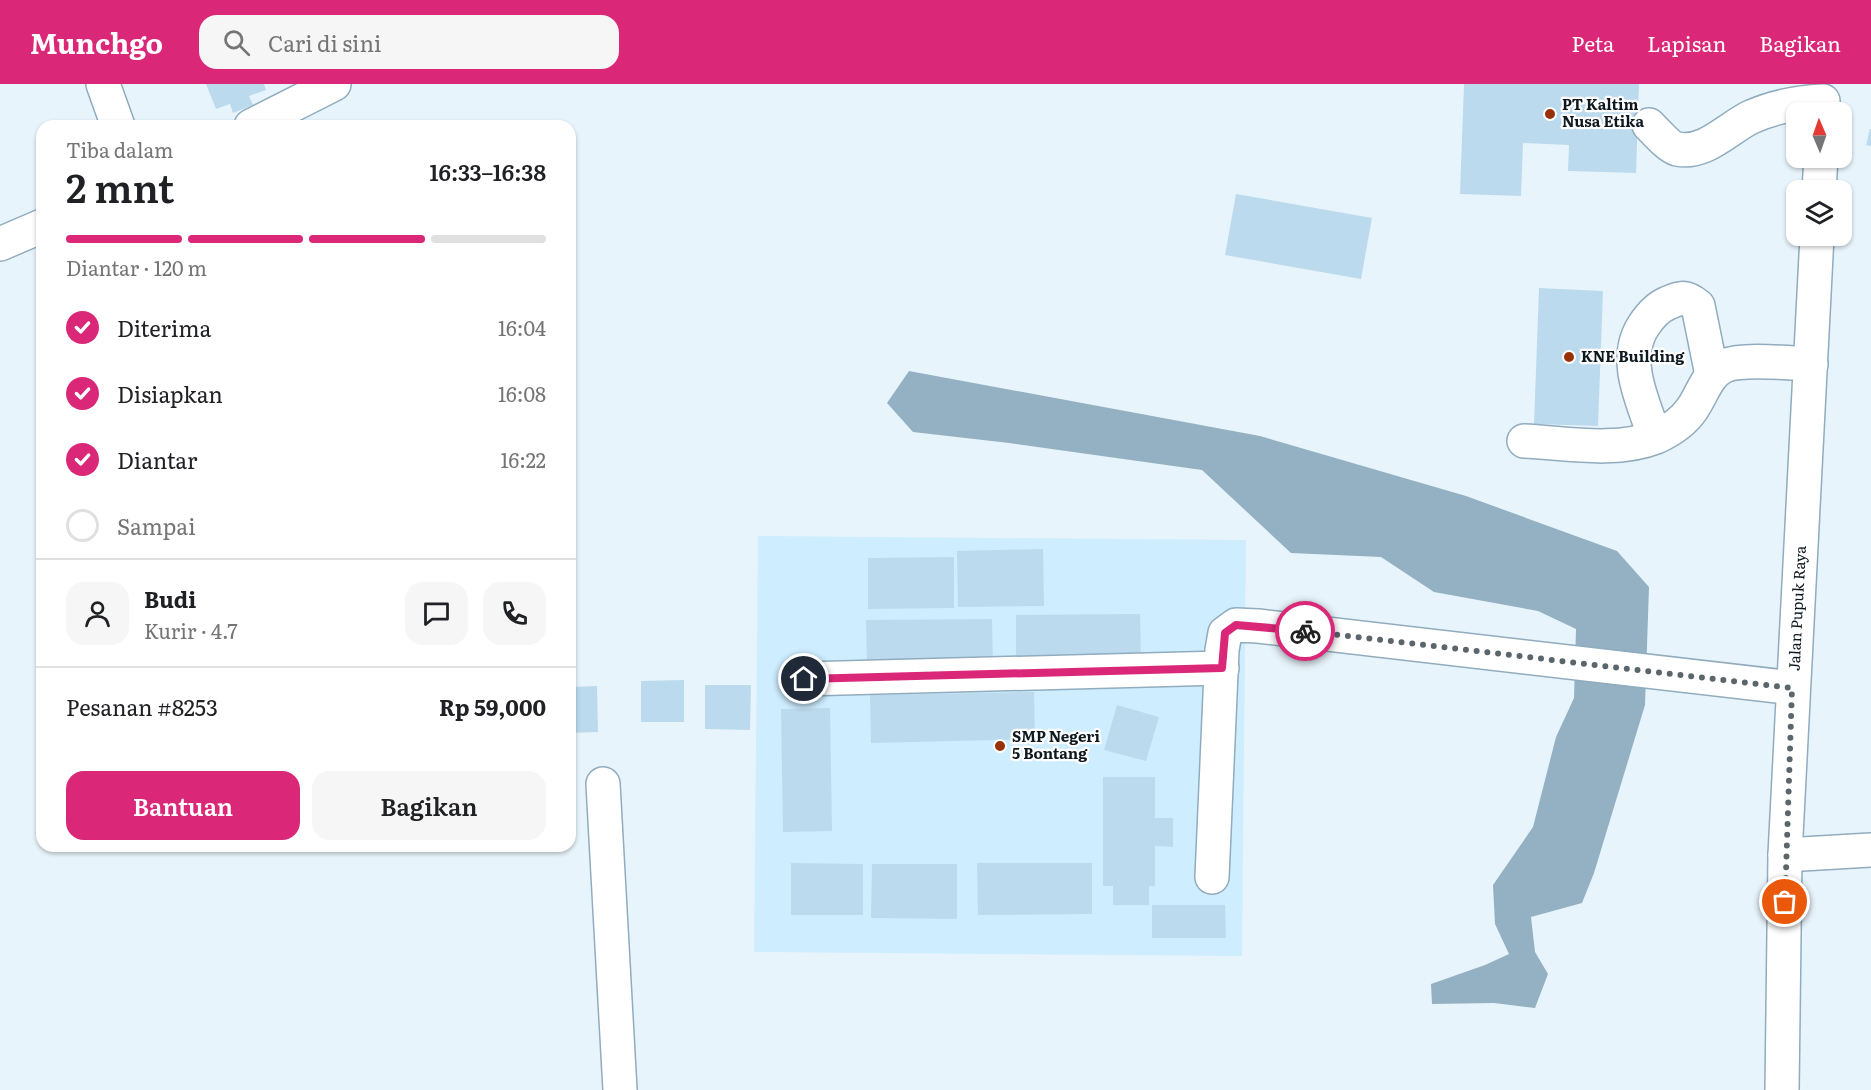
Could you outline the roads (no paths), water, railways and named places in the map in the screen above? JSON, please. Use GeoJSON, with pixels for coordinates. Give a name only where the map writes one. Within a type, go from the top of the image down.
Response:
{"type":"FeatureCollection","features":[{"type":"Feature","properties":{"kind":"street"},"geometry":{"type":"LineString","coordinates":[[103,84],[116,120]]}},
{"type":"Feature","properties":{"kind":"street"},"geometry":{"type":"LineString","coordinates":[[259,120],[294,93],[334,84]]}},
{"type":"Feature","properties":{"kind":"street"},"geometry":{"type":"LineString","coordinates":[[1649,125],[1674,149],[1693,150],[1723,136],[1751,117],[1798,102],[1823,99]]}},
{"type":"Feature","properties":{"kind":"street"},"geometry":{"type":"LineString","coordinates":[[0,244],[36,229]]}},
{"type":"Feature","properties":{"kind":"street","name":"Jalan Pupuk Raya"},"geometry":{"type":"LineString","coordinates":[[1782,1090],[1785,855],[1817,246]]}},
{"type":"Feature","properties":{"kind":"street"},"geometry":{"type":"LineString","coordinates":[[1655,437],[1635,378],[1634,356],[1638,334],[1650,316],[1664,304],[1680,298],[1690,299],[1698,306],[1712,375]]}},
{"type":"Feature","properties":{"kind":"street"},"geometry":{"type":"LineString","coordinates":[[1524,441],[1619,447],[1655,437],[1673,427],[1691,411],[1712,375],[1723,367],[1735,362],[1811,364]]}},
{"type":"Feature","properties":{"kind":"street"},"geometry":{"type":"LineString","coordinates":[[1212,877],[1225,633],[1236,625],[1792,688]]}},
{"type":"Feature","properties":{"kind":"street"},"geometry":{"type":"LineString","coordinates":[[804,679],[1222,668]]}},
{"type":"Feature","properties":{"kind":"street"},"geometry":{"type":"LineString","coordinates":[[603,784],[620,1090]]}},
{"type":"Feature","properties":{"kind":"street"},"geometry":{"type":"LineString","coordinates":[[1785,855],[1871,850]]}},
{"type":"Feature","properties":{"kind":"place","name":"PT Kaltim Nusa Etika"},"geometry":{"type":"Point","coordinates":[1550,114]}},
{"type":"Feature","properties":{"kind":"place","name":"KNE Building"},"geometry":{"type":"Point","coordinates":[1569,357]}},
{"type":"Feature","properties":{"kind":"place","name":"SMP Negeri 5 Bontang"},"geometry":{"type":"Point","coordinates":[1000,746]}}]}
